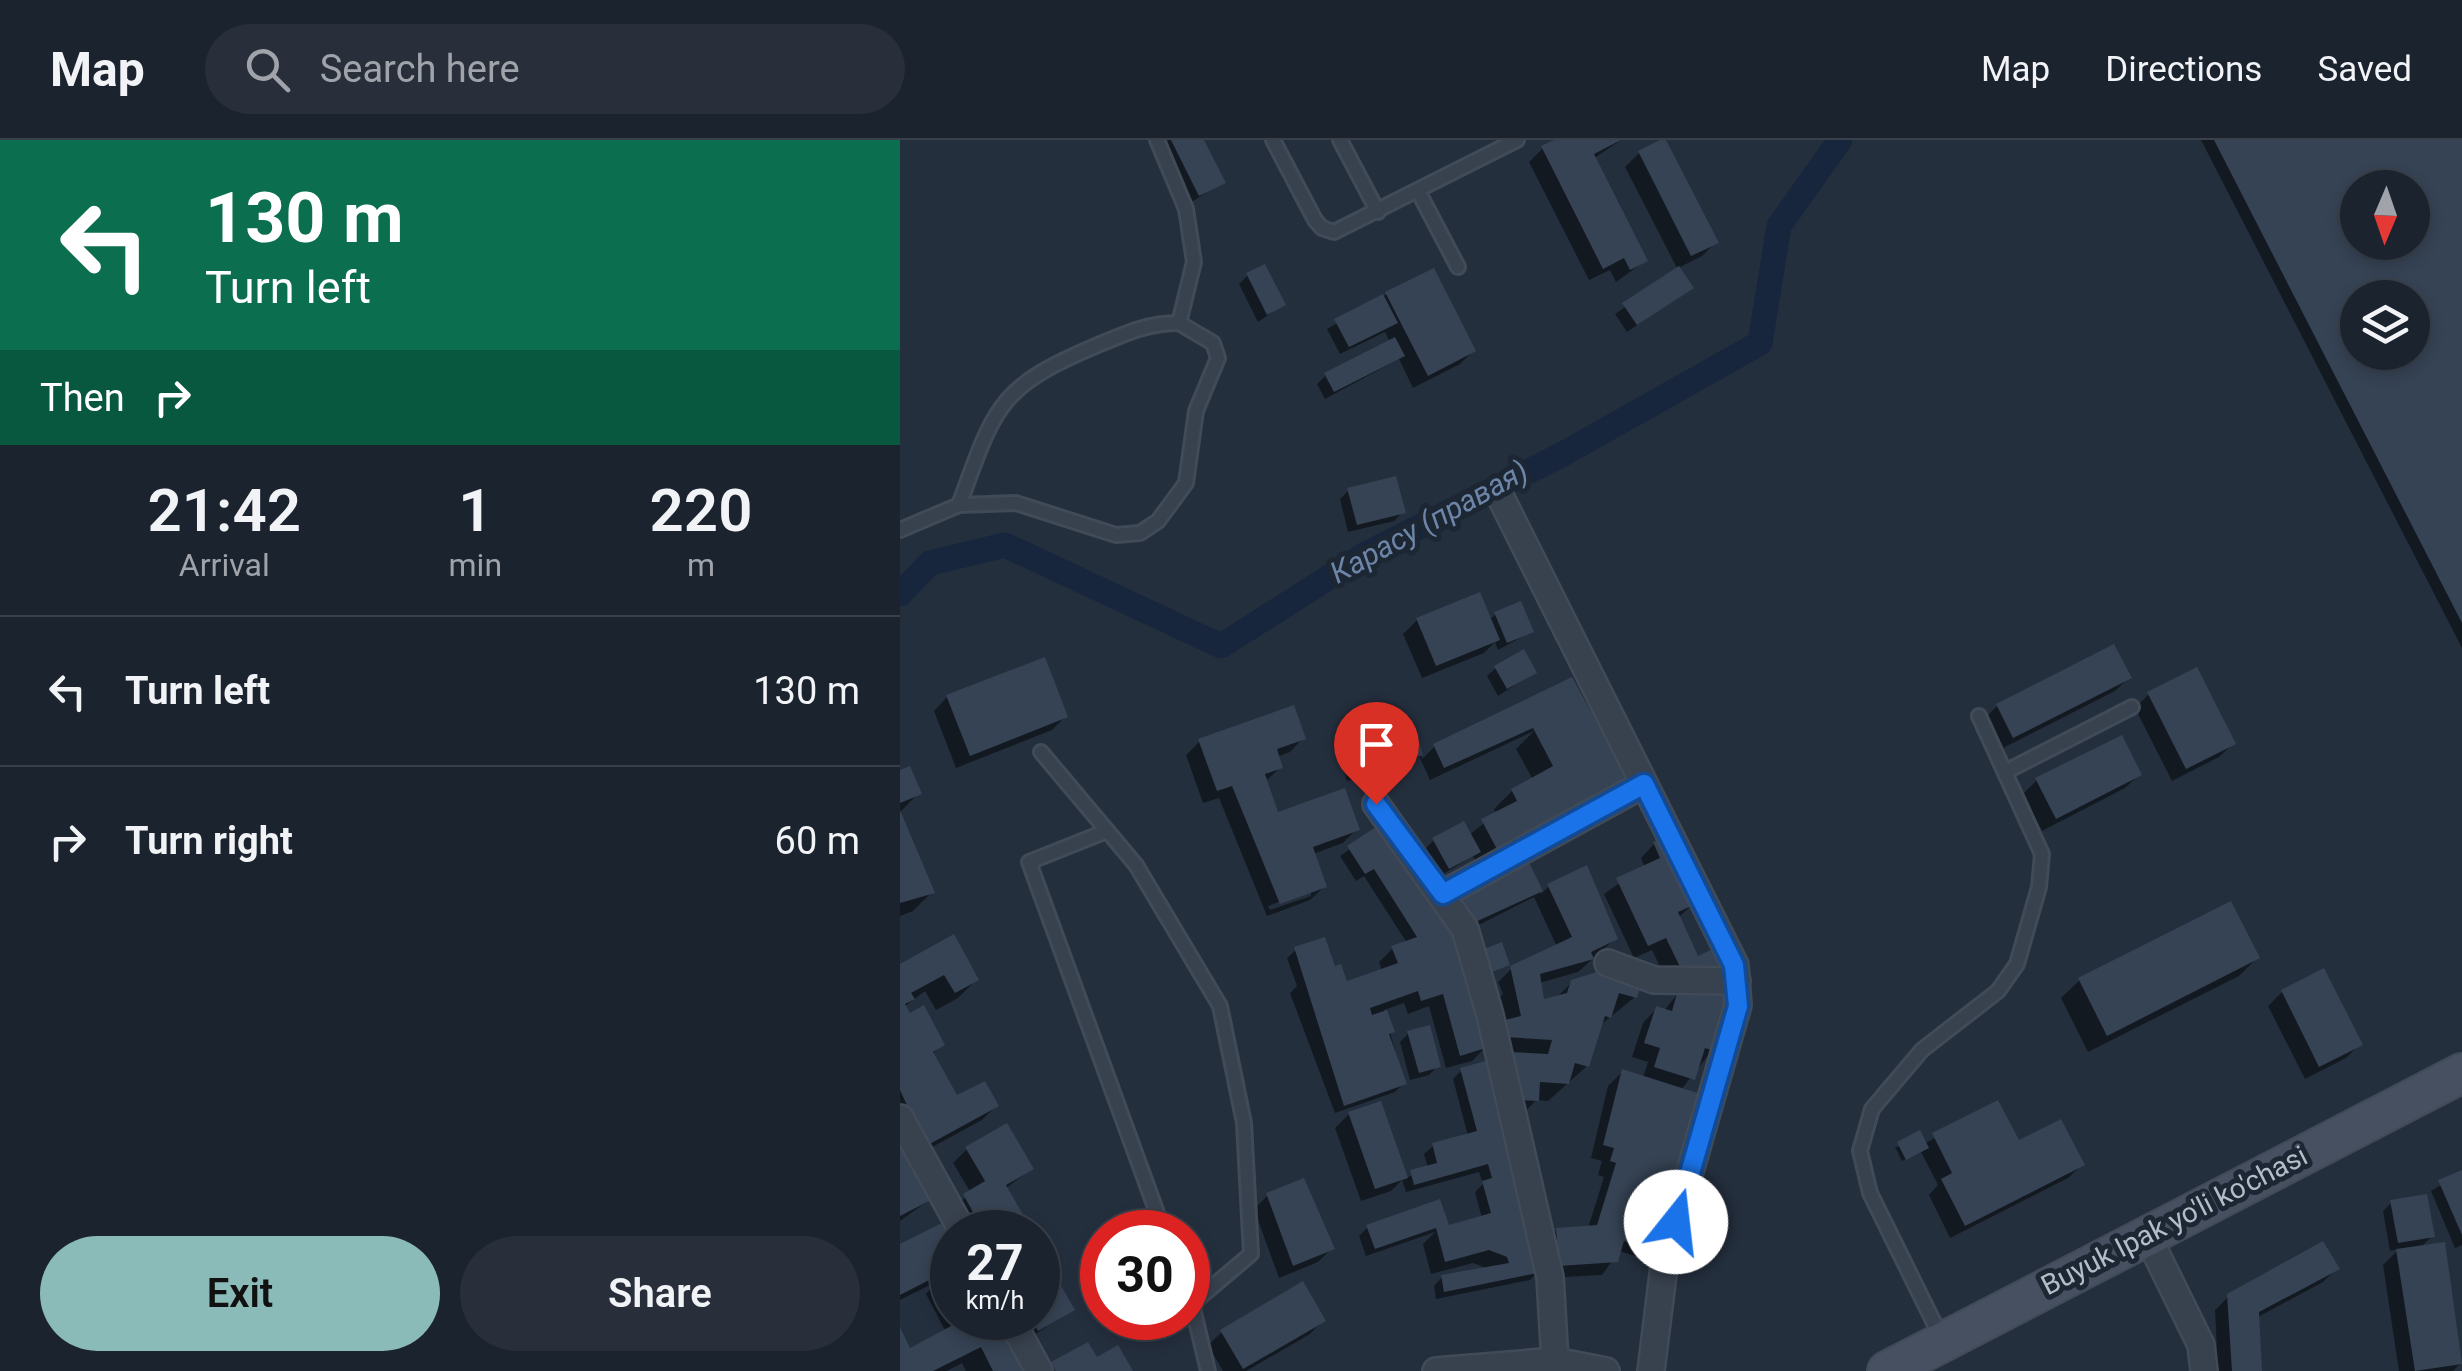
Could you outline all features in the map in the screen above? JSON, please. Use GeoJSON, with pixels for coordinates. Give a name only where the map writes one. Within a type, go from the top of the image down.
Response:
{"type":"FeatureCollection","features":[{"type":"Feature","properties":{"kind":"street"},"geometry":{"type":"LineString","coordinates":[[1501,498],[1734,965],[1737,982],[1738,1006],[1665,1258],[1651,1371]]}},
{"type":"Feature","properties":{"kind":"street"},"geometry":{"type":"LineString","coordinates":[[1443,894],[1644,784]]}},
{"type":"Feature","properties":{"kind":"street"},"geometry":{"type":"LineString","coordinates":[[1376,804],[1466,929],[1490,1015],[1550,1276],[1555,1361]]}},
{"type":"Feature","properties":{"kind":"street"},"geometry":{"type":"LineString","coordinates":[[1608,963],[1654,980],[1737,982]]}},
{"type":"Feature","properties":{"kind":"street","name":"Buyuk Ipak yo'li ko'chasi"},"geometry":{"type":"LineString","coordinates":[[1887,1371],[1939,1356],[2462,1072]]}},
{"type":"Feature","properties":{"kind":"street","name":"Buyuk Ipak yo'li ko'chasi"},"geometry":{"type":"LineString","coordinates":[[2150,1243],[2462,1097]]}},
{"type":"Feature","properties":{"kind":"street"},"geometry":{"type":"LineString","coordinates":[[900,1118],[951,1210]]}},
{"type":"Feature","properties":{"kind":"street"},"geometry":{"type":"LineString","coordinates":[[2150,1243],[2200,1345],[2204,1371]]}},
{"type":"Feature","properties":{"kind":"street"},"geometry":{"type":"LineString","coordinates":[[1022,1340],[1039,1371]]}},
{"type":"Feature","properties":{"kind":"street"},"geometry":{"type":"LineString","coordinates":[[1436,1371],[1555,1361],[1606,1371]]}},
{"type":"Feature","properties":{"kind":"lane"},"geometry":{"type":"LineString","coordinates":[[1157,140],[1186,209],[1194,262],[1179,322]]}},
{"type":"Feature","properties":{"kind":"lane"},"geometry":{"type":"LineString","coordinates":[[1273,140],[1322,228],[1344,229],[1517,140]]}},
{"type":"Feature","properties":{"kind":"lane"},"geometry":{"type":"LineString","coordinates":[[1340,140],[1378,212]]}},
{"type":"Feature","properties":{"kind":"lane"},"geometry":{"type":"LineString","coordinates":[[1418,191],[1458,267]]}},
{"type":"Feature","properties":{"kind":"lane"},"geometry":{"type":"LineString","coordinates":[[900,530],[960,505],[1016,504],[1116,535],[1140,533],[1158,520],[1186,482],[1196,410],[1218,358],[1213,343],[1179,322],[1151,323],[1017,384],[989,424],[960,505]]}},
{"type":"Feature","properties":{"kind":"lane"},"geometry":{"type":"LineString","coordinates":[[2005,772],[2132,707]]}},
{"type":"Feature","properties":{"kind":"lane"},"geometry":{"type":"LineString","coordinates":[[1939,1356],[1870,1193],[1860,1150],[1872,1109],[1922,1050],[1998,991],[2017,964],[2043,869],[2035,836],[1978,716]]}},
{"type":"Feature","properties":{"kind":"lane"},"geometry":{"type":"LineString","coordinates":[[1041,752],[1136,865],[1220,1006],[1244,1123],[1251,1254],[1210,1284]]}},
{"type":"Feature","properties":{"kind":"lane"},"geometry":{"type":"LineString","coordinates":[[1107,831],[1029,862],[1041,906],[1156,1210]]}},
{"type":"Feature","properties":{"kind":"lane"},"geometry":{"type":"LineString","coordinates":[[1200,1340],[1208,1371]]}},
{"type":"Feature","properties":{"kind":"building"},"geometry":{"type":"Polygon","coordinates":[[[1171,140],[1204,140],[1226,183],[1199,196],[1171,140]]]}},
{"type":"Feature","properties":{"kind":"building"},"geometry":{"type":"Polygon","coordinates":[[[1554,140],[1621,140],[1594,154],[1648,261],[1630,270],[1624,258],[1603,269],[1541,146],[1554,140]]]}},
{"type":"Feature","properties":{"kind":"building"},"geometry":{"type":"Polygon","coordinates":[[[1666,140],[1719,243],[1691,256],[1638,151],[1666,140]]]}},
{"type":"Feature","properties":{"kind":"building"},"geometry":{"type":"Polygon","coordinates":[[[2214,140],[2462,140],[2462,623],[2214,140]]]}},
{"type":"Feature","properties":{"kind":"building"},"geometry":{"type":"Polygon","coordinates":[[[1265,264],[1286,305],[1267,315],[1246,273],[1265,264]]]}},
{"type":"Feature","properties":{"kind":"building"},"geometry":{"type":"Polygon","coordinates":[[[1679,266],[1694,288],[1637,325],[1622,303],[1679,266]]]}},
{"type":"Feature","properties":{"kind":"building"},"geometry":{"type":"Polygon","coordinates":[[[1434,268],[1476,351],[1428,376],[1385,292],[1434,268]]]}},
{"type":"Feature","properties":{"kind":"building"},"geometry":{"type":"Polygon","coordinates":[[[1383,294],[1398,323],[1349,347],[1334,319],[1383,294]]]}},
{"type":"Feature","properties":{"kind":"building"},"geometry":{"type":"Polygon","coordinates":[[[1395,337],[1405,356],[1334,392],[1324,373],[1395,337]]]}},
{"type":"Feature","properties":{"kind":"building"},"geometry":{"type":"Polygon","coordinates":[[[1396,476],[1406,513],[1357,525],[1347,488],[1396,476]]]}},
{"type":"Feature","properties":{"kind":"building"},"geometry":{"type":"Polygon","coordinates":[[[1480,592],[1500,640],[1436,666],[1416,618],[1480,592]]]}},
{"type":"Feature","properties":{"kind":"building"},"geometry":{"type":"Polygon","coordinates":[[[1521,601],[1534,632],[1507,643],[1494,612],[1521,601]]]}},
{"type":"Feature","properties":{"kind":"building"},"geometry":{"type":"Polygon","coordinates":[[[2114,644],[2132,678],[2013,738],[1996,704],[2114,644]]]}},
{"type":"Feature","properties":{"kind":"building"},"geometry":{"type":"Polygon","coordinates":[[[1524,649],[1537,673],[1507,689],[1494,666],[1524,649]]]}},
{"type":"Feature","properties":{"kind":"building"},"geometry":{"type":"Polygon","coordinates":[[[1045,657],[1068,717],[970,756],[946,695],[1045,657]]]}},
{"type":"Feature","properties":{"kind":"building"},"geometry":{"type":"Polygon","coordinates":[[[2197,667],[2236,744],[2186,769],[2147,692],[2197,667]]]}},
{"type":"Feature","properties":{"kind":"building"},"geometry":{"type":"Polygon","coordinates":[[[1572,677],[1632,787],[1501,857],[1481,819],[1517,801],[1511,789],[1553,766],[1533,728],[1444,768],[1433,744],[1572,677]]]}},
{"type":"Feature","properties":{"kind":"building"},"geometry":{"type":"Polygon","coordinates":[[[1294,705],[1306,739],[1277,749],[1283,768],[1265,774],[1278,812],[1345,788],[1360,830],[1313,847],[1327,887],[1280,904],[1232,786],[1217,791],[1198,739],[1294,705]]]}},
{"type":"Feature","properties":{"kind":"building"},"geometry":{"type":"Polygon","coordinates":[[[1415,726],[1423,755],[1356,774],[1349,752],[1396,739],[1394,732],[1415,726]]]}},
{"type":"Feature","properties":{"kind":"building"},"geometry":{"type":"Polygon","coordinates":[[[2122,735],[2142,775],[2056,819],[2035,778],[2122,735]]]}},
{"type":"Feature","properties":{"kind":"building"},"geometry":{"type":"Polygon","coordinates":[[[910,766],[922,794],[900,803],[900,770],[910,766]]]}},
{"type":"Feature","properties":{"kind":"building"},"geometry":{"type":"Polygon","coordinates":[[[900,810],[935,893],[900,903],[900,810]]]}},
{"type":"Feature","properties":{"kind":"building"},"geometry":{"type":"Polygon","coordinates":[[[1464,821],[1481,852],[1449,869],[1432,838],[1464,821]]]}},
{"type":"Feature","properties":{"kind":"building"},"geometry":{"type":"Polygon","coordinates":[[[1379,825],[1450,925],[1489,1047],[1460,1056],[1443,994],[1421,1001],[1418,991],[1370,1008],[1372,1015],[1387,1010],[1395,1032],[1389,1034],[1407,1084],[1344,1106],[1294,947],[1325,937],[1335,966],[1341,964],[1347,981],[1398,963],[1391,946],[1417,937],[1374,869],[1365,874],[1347,846],[1379,825]]]}},
{"type":"Feature","properties":{"kind":"building"},"geometry":{"type":"Polygon","coordinates":[[[1667,836],[1698,903],[1678,912],[1698,956],[1719,946],[1727,963],[1697,976],[1692,966],[1682,971],[1666,938],[1648,946],[1616,878],[1660,858],[1653,842],[1667,836]]]}},
{"type":"Feature","properties":{"kind":"building"},"geometry":{"type":"Polygon","coordinates":[[[1525,854],[1543,891],[1471,924],[1454,887],[1525,854]]]}},
{"type":"Feature","properties":{"kind":"building"},"geometry":{"type":"Polygon","coordinates":[[[1587,865],[1618,939],[1591,952],[1594,959],[1540,974],[1544,999],[1567,993],[1571,980],[1600,971],[1641,984],[1637,998],[1619,993],[1611,1018],[1605,1016],[1589,1067],[1575,1063],[1569,1084],[1540,1082],[1539,1101],[1520,1100],[1509,1052],[1548,1054],[1552,1040],[1505,1037],[1501,1021],[1521,1016],[1510,966],[1572,937],[1547,884],[1587,865]]]}},
{"type":"Feature","properties":{"kind":"building"},"geometry":{"type":"Polygon","coordinates":[[[2231,901],[2260,958],[2107,1036],[2078,978],[2231,901]]]}},
{"type":"Feature","properties":{"kind":"building"},"geometry":{"type":"Polygon","coordinates":[[[954,934],[979,980],[955,993],[944,975],[911,993],[915,999],[905,1004],[910,1013],[924,1005],[945,1045],[933,1052],[957,1095],[985,1081],[999,1106],[926,1146],[900,1090],[900,964],[954,934]]]}},
{"type":"Feature","properties":{"kind":"building"},"geometry":{"type":"Polygon","coordinates":[[[1502,942],[1510,965],[1492,972],[1484,949],[1502,942]]]}},
{"type":"Feature","properties":{"kind":"building"},"geometry":{"type":"Polygon","coordinates":[[[2324,968],[2363,1045],[2319,1067],[2281,990],[2324,968]]]}},
{"type":"Feature","properties":{"kind":"building"},"geometry":{"type":"Polygon","coordinates":[[[1695,986],[1732,997],[1715,1051],[1705,1048],[1695,1080],[1654,1067],[1660,1048],[1644,1043],[1656,1006],[1672,1011],[1678,990],[1695,986]]]}},
{"type":"Feature","properties":{"kind":"building"},"geometry":{"type":"Polygon","coordinates":[[[1430,1025],[1441,1067],[1419,1073],[1407,1031],[1430,1025]]]}},
{"type":"Feature","properties":{"kind":"building"},"geometry":{"type":"Polygon","coordinates":[[[1489,1060],[1542,1272],[1444,1292],[1441,1275],[1509,1263],[1507,1257],[1489,1250],[1445,1262],[1436,1228],[1375,1249],[1366,1225],[1440,1199],[1449,1225],[1491,1213],[1482,1181],[1492,1178],[1488,1164],[1414,1185],[1410,1170],[1437,1163],[1432,1143],[1477,1131],[1460,1068],[1489,1060]]]}},
{"type":"Feature","properties":{"kind":"building"},"geometry":{"type":"Polygon","coordinates":[[[1622,1069],[1707,1096],[1654,1251],[1624,1241],[1618,1262],[1559,1266],[1556,1228],[1597,1225],[1616,1163],[1610,1161],[1614,1148],[1603,1145],[1622,1069]]]}},
{"type":"Feature","properties":{"kind":"building"},"geometry":{"type":"Polygon","coordinates":[[[1998,1100],[2019,1140],[2061,1119],[2085,1165],[1965,1226],[1941,1179],[1952,1173],[1932,1133],[1998,1100]]]}},
{"type":"Feature","properties":{"kind":"building"},"geometry":{"type":"Polygon","coordinates":[[[1381,1101],[1408,1178],[1375,1189],[1348,1112],[1381,1101]]]}},
{"type":"Feature","properties":{"kind":"building"},"geometry":{"type":"Polygon","coordinates":[[[1007,1123],[1034,1169],[1006,1185],[1020,1210],[972,1210],[963,1194],[985,1181],[965,1147],[1007,1123]]]}},
{"type":"Feature","properties":{"kind":"building"},"geometry":{"type":"Polygon","coordinates":[[[1920,1130],[1929,1148],[1906,1160],[1897,1142],[1920,1130]]]}},
{"type":"Feature","properties":{"kind":"building"},"geometry":{"type":"Polygon","coordinates":[[[900,1143],[935,1198],[900,1216],[900,1143]]]}},
{"type":"Feature","properties":{"kind":"building"},"geometry":{"type":"Polygon","coordinates":[[[2462,1170],[2462,1235],[2438,1180],[2462,1170]]]}},
{"type":"Feature","properties":{"kind":"building"},"geometry":{"type":"Polygon","coordinates":[[[1304,1178],[1335,1249],[1293,1266],[1266,1193],[1304,1178]]]}},
{"type":"Feature","properties":{"kind":"building"},"geometry":{"type":"Polygon","coordinates":[[[2427,1194],[2435,1237],[2398,1243],[2390,1200],[2427,1194]]]}},
{"type":"Feature","properties":{"kind":"building"},"geometry":{"type":"Polygon","coordinates":[[[930,1229],[930,1280],[900,1295],[900,1244],[930,1229]]]}},
{"type":"Feature","properties":{"kind":"building"},"geometry":{"type":"Polygon","coordinates":[[[2323,1241],[2340,1269],[2259,1312],[2262,1371],[2232,1371],[2227,1294],[2323,1241]]]}},
{"type":"Feature","properties":{"kind":"building"},"geometry":{"type":"Polygon","coordinates":[[[2445,1242],[2462,1364],[2415,1371],[2396,1249],[2445,1242]]]}},
{"type":"Feature","properties":{"kind":"building"},"geometry":{"type":"Polygon","coordinates":[[[1303,1281],[1326,1321],[1243,1369],[1220,1330],[1303,1281]]]}},
{"type":"Feature","properties":{"kind":"building"},"geometry":{"type":"Polygon","coordinates":[[[1060,1284],[1075,1310],[1060,1319],[1060,1284]]]}},
{"type":"Feature","properties":{"kind":"building"},"geometry":{"type":"Polygon","coordinates":[[[900,1327],[910,1348],[930,1337],[1009,1340],[1025,1371],[993,1371],[981,1347],[933,1371],[900,1371],[900,1327]]]}},
{"type":"Feature","properties":{"kind":"building"},"geometry":{"type":"Polygon","coordinates":[[[1088,1342],[1097,1357],[1118,1345],[1133,1371],[1056,1371],[1051,1362],[1088,1342]]]}},
{"type":"Feature","properties":{"kind":"waterway","name":"Карасу (правая)"},"geometry":{"type":"LineString","coordinates":[[900,594],[930,563],[1005,545],[1221,646],[1364,555],[1563,454],[1760,343],[1779,226],[1840,140]]}},
{"type":"Feature","properties":{"kind":"route"},"geometry":{"type":"LineString","coordinates":[[1376,804],[1443,894],[1644,784],[1734,965],[1737,982],[1738,1006],[1676,1222]]}}]}
